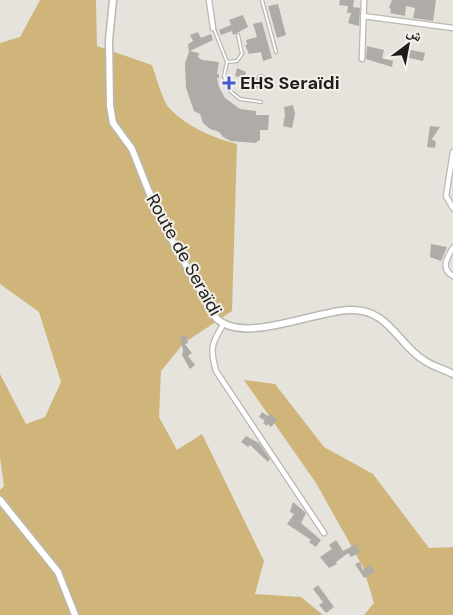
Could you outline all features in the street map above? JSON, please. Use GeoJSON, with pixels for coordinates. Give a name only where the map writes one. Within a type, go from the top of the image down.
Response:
{"type":"FeatureCollection","features":[{"type":"Feature","properties":{"kind":"main road","name":"Route de Seraïdi"},"geometry":{"type":"LineString","coordinates":[[113,0],[109,40],[110,106],[113,123],[132,149],[169,235],[205,302],[223,325],[244,329],[348,310],[360,311],[382,320],[426,362],[453,374]]}},
{"type":"Feature","properties":{"kind":"main road"},"geometry":{"type":"LineString","coordinates":[[0,500],[58,572],[75,615]]}},
{"type":"Feature","properties":{"kind":"street"},"geometry":{"type":"LineString","coordinates":[[209,0],[213,28]]}},
{"type":"Feature","properties":{"kind":"street"},"geometry":{"type":"LineString","coordinates":[[362,59],[364,0]]}},
{"type":"Feature","properties":{"kind":"street"},"geometry":{"type":"LineString","coordinates":[[363,16],[453,28]]}},
{"type":"Feature","properties":{"kind":"street"},"geometry":{"type":"LineString","coordinates":[[453,152],[446,196],[453,208]]}},
{"type":"Feature","properties":{"kind":"street"},"geometry":{"type":"LineString","coordinates":[[453,248],[446,258],[445,267],[448,273],[453,276]]}},
{"type":"Feature","properties":{"kind":"street"},"geometry":{"type":"LineString","coordinates":[[223,325],[212,343],[211,354],[216,371],[324,533]]}},
{"type":"Feature","properties":{"kind":"lane"},"geometry":{"type":"LineString","coordinates":[[262,0],[276,52]]}},
{"type":"Feature","properties":{"kind":"lane"},"geometry":{"type":"LineString","coordinates":[[213,28],[226,62],[224,76],[229,90],[240,99],[261,102]]}},
{"type":"Feature","properties":{"kind":"lane"},"geometry":{"type":"LineString","coordinates":[[226,62],[236,61],[242,54],[238,35]]}},
{"type":"Feature","properties":{"kind":"shaded area"},"geometry":{"type":"Polygon","coordinates":[[[40,0],[96,0],[97,46],[152,65],[159,87],[169,108],[183,120],[200,130],[237,144],[232,311],[184,343],[161,371],[159,417],[177,450],[202,434],[264,561],[255,594],[301,597],[323,615],[0,615],[0,490],[4,486],[0,457],[0,374],[26,424],[45,417],[61,382],[39,312],[0,284],[0,43],[20,37],[40,0]]]}},
{"type":"Feature","properties":{"kind":"shaded area"},"geometry":{"type":"Polygon","coordinates":[[[244,380],[275,384],[324,447],[373,474],[429,548],[453,547],[453,615],[364,615],[374,603],[363,567],[316,483],[244,380]]]}},
{"type":"Feature","properties":{"kind":"building"},"geometry":{"type":"Polygon","coordinates":[[[340,0],[354,0],[353,7],[360,8],[359,26],[348,23],[351,13],[347,13],[348,6],[339,5],[340,0]]]}},
{"type":"Feature","properties":{"kind":"building"},"geometry":{"type":"Polygon","coordinates":[[[392,0],[436,0],[433,21],[413,18],[415,8],[406,6],[405,16],[390,13],[391,9],[389,8],[392,0]]]}},
{"type":"Feature","properties":{"kind":"building"},"geometry":{"type":"Polygon","coordinates":[[[278,4],[286,35],[277,38],[268,6],[278,4]]]}},
{"type":"Feature","properties":{"kind":"building"},"geometry":{"type":"Polygon","coordinates":[[[243,15],[248,27],[233,35],[232,31],[221,35],[219,30],[231,25],[229,20],[243,15]]]}},
{"type":"Feature","properties":{"kind":"building"},"geometry":{"type":"Polygon","coordinates":[[[262,22],[272,58],[263,61],[261,52],[249,54],[245,45],[247,45],[246,40],[257,37],[253,24],[262,22]]]}},
{"type":"Feature","properties":{"kind":"building"},"geometry":{"type":"Polygon","coordinates":[[[198,32],[201,38],[211,34],[213,40],[190,51],[199,53],[198,57],[202,60],[219,62],[217,74],[219,74],[219,78],[217,78],[225,98],[240,109],[256,111],[256,115],[269,115],[268,130],[260,130],[260,140],[255,143],[231,141],[223,137],[219,132],[210,129],[203,123],[200,114],[194,111],[186,88],[185,63],[189,52],[188,44],[193,41],[190,35],[198,32]]]}},
{"type":"Feature","properties":{"kind":"building"},"geometry":{"type":"Polygon","coordinates":[[[367,46],[384,50],[382,58],[393,61],[392,67],[366,59],[367,46]]]}},
{"type":"Feature","properties":{"kind":"building"},"geometry":{"type":"Polygon","coordinates":[[[407,49],[425,53],[423,61],[405,57],[407,49]]]}},
{"type":"Feature","properties":{"kind":"building"},"geometry":{"type":"Polygon","coordinates":[[[237,68],[246,72],[245,78],[247,81],[254,82],[258,75],[261,74],[267,76],[266,83],[261,82],[259,88],[246,90],[239,84],[243,78],[235,76],[237,68]]]}},
{"type":"Feature","properties":{"kind":"building"},"geometry":{"type":"Polygon","coordinates":[[[293,105],[295,114],[292,128],[283,126],[284,107],[293,105]]]}},
{"type":"Feature","properties":{"kind":"building"},"geometry":{"type":"Polygon","coordinates":[[[430,126],[440,127],[432,139],[436,142],[435,148],[427,147],[430,126]]]}},
{"type":"Feature","properties":{"kind":"building"},"geometry":{"type":"Polygon","coordinates":[[[431,244],[447,247],[441,261],[430,257],[431,244]]]}},
{"type":"Feature","properties":{"kind":"building"},"geometry":{"type":"Polygon","coordinates":[[[186,335],[188,343],[185,344],[192,353],[188,356],[195,365],[190,369],[182,355],[180,337],[186,335]]]}},
{"type":"Feature","properties":{"kind":"building"},"geometry":{"type":"Polygon","coordinates":[[[262,412],[268,416],[271,414],[277,420],[271,427],[263,423],[265,421],[259,417],[262,412]]]}},
{"type":"Feature","properties":{"kind":"building"},"geometry":{"type":"Polygon","coordinates":[[[246,436],[259,443],[270,459],[268,462],[250,445],[248,447],[241,442],[246,436]]]}},
{"type":"Feature","properties":{"kind":"building"},"geometry":{"type":"Polygon","coordinates":[[[293,502],[306,513],[301,523],[321,540],[316,547],[309,542],[311,540],[287,524],[294,514],[290,512],[293,502]]]}},
{"type":"Feature","properties":{"kind":"building"},"geometry":{"type":"Polygon","coordinates":[[[336,540],[343,551],[356,544],[360,552],[351,557],[348,553],[336,562],[337,564],[329,568],[320,557],[332,549],[329,545],[336,540]]]}},
{"type":"Feature","properties":{"kind":"building"},"geometry":{"type":"Polygon","coordinates":[[[360,562],[363,570],[370,565],[375,572],[364,578],[355,564],[360,562]]]}},
{"type":"Feature","properties":{"kind":"building"},"geometry":{"type":"Polygon","coordinates":[[[318,585],[334,607],[326,613],[319,605],[323,602],[313,589],[318,585]]]}},
{"type":"Feature","properties":{"kind":"place","name":"EHS Seraïdi"},"geometry":{"type":"Point","coordinates":[229,83]}}]}
